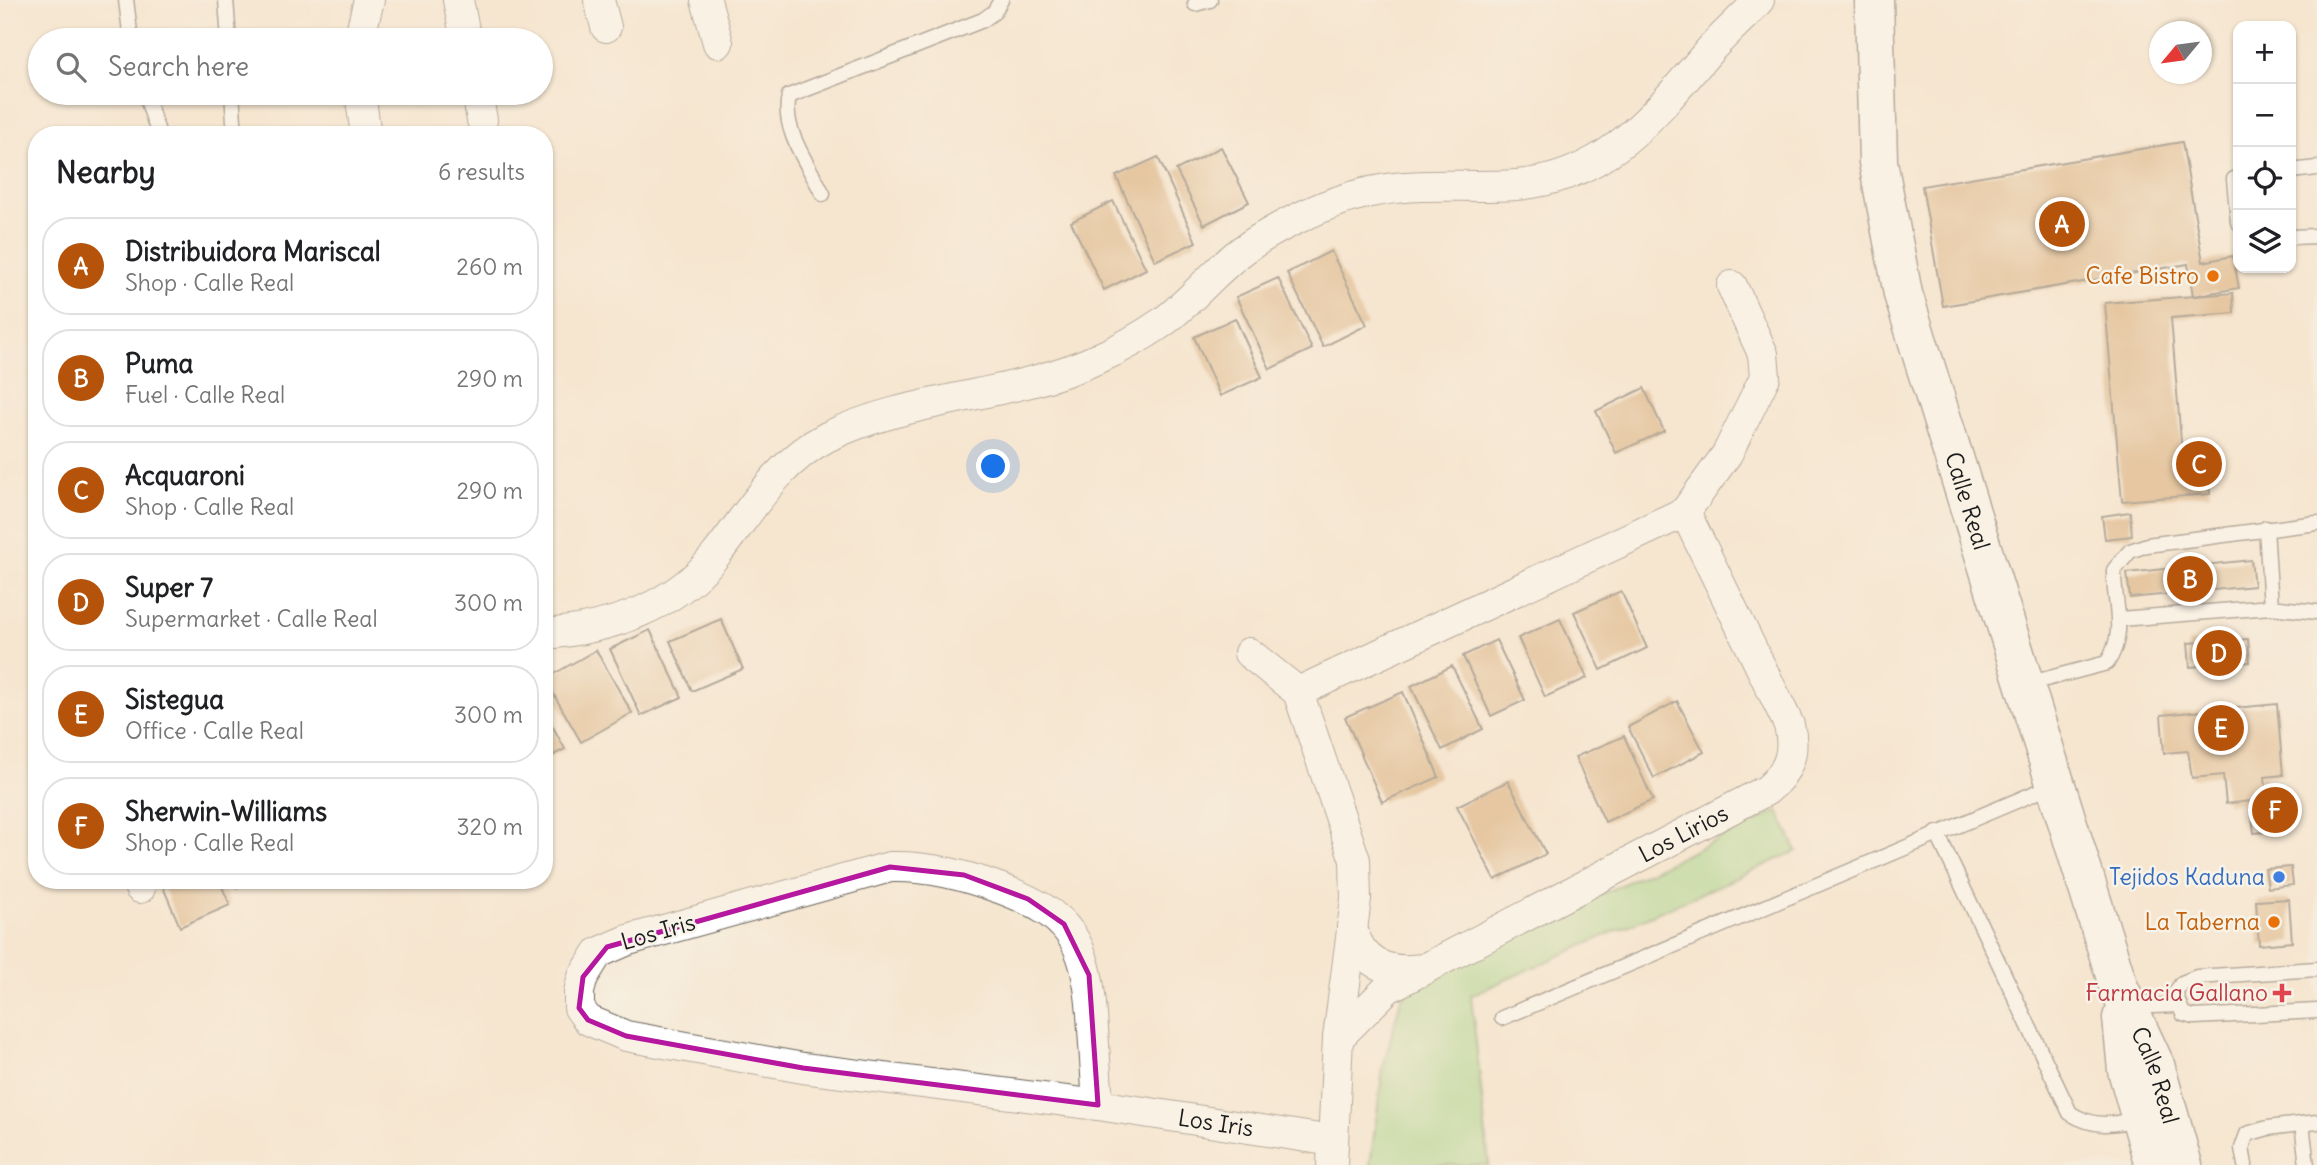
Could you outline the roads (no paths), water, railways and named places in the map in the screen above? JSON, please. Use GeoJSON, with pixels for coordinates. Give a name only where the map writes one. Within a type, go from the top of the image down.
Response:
{"type":"FeatureCollection","features":[{"type":"Feature","properties":{"kind":"main road","name":"Calle Real"},"geometry":{"type":"LineString","coordinates":[[1874,0],[1878,162],[1903,293],[2119,988],[2155,1065],[2183,1165]]}},
{"type":"Feature","properties":{"kind":"main road","name":"Calle Real"},"geometry":{"type":"LineString","coordinates":[[2119,988],[2127,1070],[2154,1165]]}},
{"type":"Feature","properties":{"kind":"main road"},"geometry":{"type":"LineString","coordinates":[[2119,988],[2169,1165]]}},
{"type":"Feature","properties":{"kind":"street"},"geometry":{"type":"LineString","coordinates":[[362,28],[369,0]]}},
{"type":"Feature","properties":{"kind":"street"},"geometry":{"type":"LineString","coordinates":[[458,0],[464,28]]}},
{"type":"Feature","properties":{"kind":"street"},"geometry":{"type":"LineString","coordinates":[[706,0],[718,43]]}},
{"type":"Feature","properties":{"kind":"street"},"geometry":{"type":"LineString","coordinates":[[553,634],[602,627],[635,615],[665,597],[715,556],[773,480],[798,456],[824,438],[870,419],[1054,376],[1100,358],[1164,321],[1250,245],[1337,201],[1405,184],[1514,185],[1548,181],[1576,173],[1609,154],[1648,120],[1755,4],[1782,0]]}},
{"type":"Feature","properties":{"kind":"street"},"geometry":{"type":"LineString","coordinates":[[362,105],[365,126]]}},
{"type":"Feature","properties":{"kind":"street"},"geometry":{"type":"LineString","coordinates":[[1298,692],[1685,512],[1727,454],[1765,377],[1763,354],[1732,286]]}},
{"type":"Feature","properties":{"kind":"street","name":"Los Lirios"},"geometry":{"type":"LineString","coordinates":[[1338,1038],[1388,988],[1767,790],[1780,779],[1791,761],[1793,743],[1789,724],[1685,512]]}},
{"type":"Feature","properties":{"kind":"street"},"geometry":{"type":"LineString","coordinates":[[1249,653],[1298,692],[1355,860],[1356,899],[1338,1038],[1333,1153]]}},
{"type":"Feature","properties":{"kind":"street","name":"Los Iris"},"geometry":{"type":"LineString","coordinates":[[1098,1105],[1089,975],[1077,943],[1063,924],[1028,899],[964,875],[912,867],[890,867],[628,940],[598,953],[583,977],[579,992],[579,1008],[588,1020],[626,1036],[803,1068],[1098,1105],[1333,1153]]}},
{"type":"Feature","properties":{"kind":"street"},"geometry":{"type":"LineString","coordinates":[[1352,928],[1359,948],[1377,965],[1396,971],[1427,967]]}},
{"type":"Feature","properties":{"kind":"lane"},"geometry":{"type":"LineString","coordinates":[[126,0],[130,28]]}},
{"type":"Feature","properties":{"kind":"lane"},"geometry":{"type":"LineString","coordinates":[[226,0],[228,28]]}},
{"type":"Feature","properties":{"kind":"lane"},"geometry":{"type":"LineString","coordinates":[[823,194],[788,123],[786,109],[789,96],[983,20],[994,12],[1001,0]]}},
{"type":"Feature","properties":{"kind":"lane"},"geometry":{"type":"LineString","coordinates":[[1195,4],[1210,0]]}},
{"type":"Feature","properties":{"kind":"lane"},"geometry":{"type":"LineString","coordinates":[[149,105],[156,126]]}},
{"type":"Feature","properties":{"kind":"lane"},"geometry":{"type":"LineString","coordinates":[[233,105],[234,126]]}},
{"type":"Feature","properties":{"kind":"lane"},"geometry":{"type":"LineString","coordinates":[[2296,170],[2317,168]]}},
{"type":"Feature","properties":{"kind":"lane"},"geometry":{"type":"LineString","coordinates":[[2296,237],[2317,236]]}},
{"type":"Feature","properties":{"kind":"lane"},"geometry":{"type":"LineString","coordinates":[[2024,685],[2107,663],[2114,652],[2120,619],[2114,570],[2130,551],[2147,545],[2317,523]]}},
{"type":"Feature","properties":{"kind":"lane"},"geometry":{"type":"LineString","coordinates":[[2266,528],[2271,607]]}},
{"type":"Feature","properties":{"kind":"lane"},"geometry":{"type":"LineString","coordinates":[[2120,619],[2271,607],[2317,612]]}},
{"type":"Feature","properties":{"kind":"lane"},"geometry":{"type":"LineString","coordinates":[[1502,1018],[2056,784]]}},
{"type":"Feature","properties":{"kind":"lane"},"geometry":{"type":"LineString","coordinates":[[1937,833],[2070,1113],[2083,1121],[2098,1124],[2119,1124],[2141,1117]]}},
{"type":"Feature","properties":{"kind":"lane"},"geometry":{"type":"LineString","coordinates":[[2317,969],[2197,977],[2182,983],[2175,993],[2183,1014],[2194,1017],[2317,1011]]}},
{"type":"Feature","properties":{"kind":"lane"},"geometry":{"type":"LineString","coordinates":[[2119,988],[2152,1006],[2178,1005]]}},
{"type":"Feature","properties":{"kind":"lane"},"geometry":{"type":"LineString","coordinates":[[2245,1165],[2242,1148],[2248,1134],[2310,1123],[2307,1165]]}},
{"type":"Feature","properties":{"kind":"place","name":"Distribuidora Mariscal"},"geometry":{"type":"Point","coordinates":[2062,224]}},
{"type":"Feature","properties":{"kind":"place","name":"Cafe Bistro"},"geometry":{"type":"Point","coordinates":[2213,276]}},
{"type":"Feature","properties":{"kind":"place","name":"Acquaroni"},"geometry":{"type":"Point","coordinates":[2199,464]}},
{"type":"Feature","properties":{"kind":"place","name":"Puma"},"geometry":{"type":"Point","coordinates":[2190,579]}},
{"type":"Feature","properties":{"kind":"place","name":"Super 7"},"geometry":{"type":"Point","coordinates":[2219,653]}},
{"type":"Feature","properties":{"kind":"place","name":"Sistegua"},"geometry":{"type":"Point","coordinates":[2221,728]}},
{"type":"Feature","properties":{"kind":"place","name":"Sherwin-Williams"},"geometry":{"type":"Point","coordinates":[2275,810]}},
{"type":"Feature","properties":{"kind":"place","name":"Tejidos Kaduna"},"geometry":{"type":"Point","coordinates":[2279,877]}},
{"type":"Feature","properties":{"kind":"place","name":"La Taberna"},"geometry":{"type":"Point","coordinates":[2274,922]}},
{"type":"Feature","properties":{"kind":"place","name":"Farmacia Gallano"},"geometry":{"type":"Point","coordinates":[2282,993]}}]}
